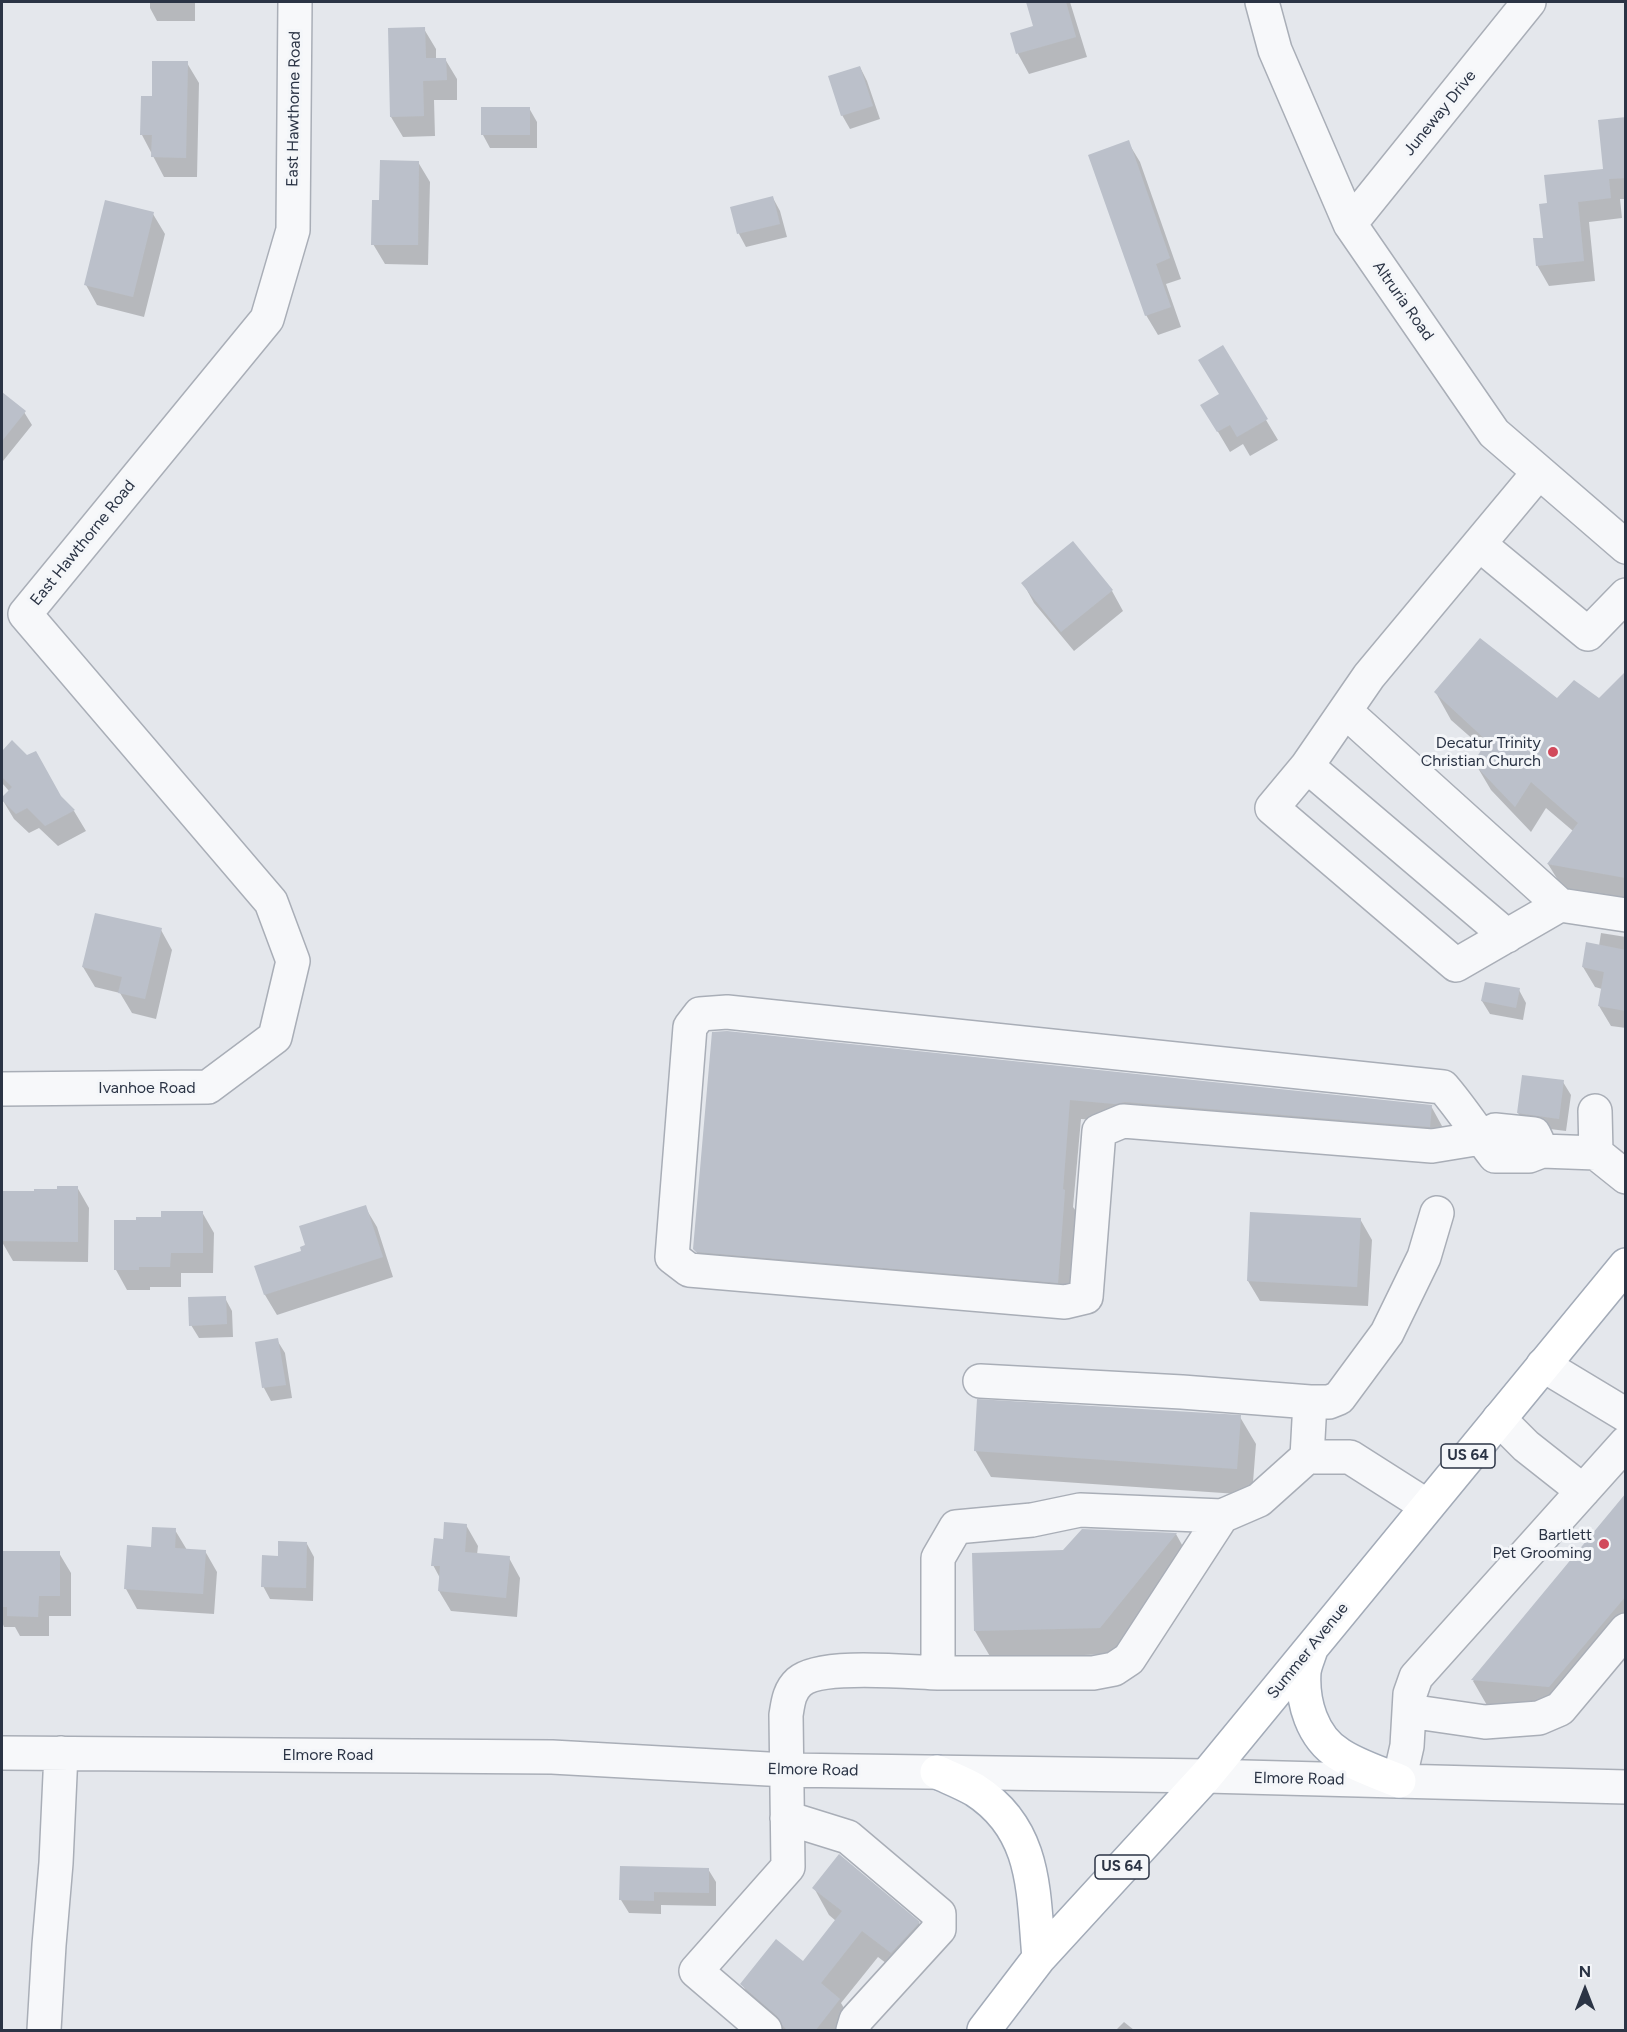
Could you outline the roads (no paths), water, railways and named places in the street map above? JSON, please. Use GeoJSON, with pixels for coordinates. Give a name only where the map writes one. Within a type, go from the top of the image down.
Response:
{"type":"FeatureCollection","features":[{"type":"Feature","properties":{"kind":"main road","name":"Summer Avenue"},"geometry":{"type":"LineString","coordinates":[[984,2031],[1039,1958],[1206,1776],[1626,1265]]}},
{"type":"Feature","properties":{"kind":"main road"},"geometry":{"type":"LineString","coordinates":[[1311,1648],[1304,1670],[1305,1690],[1309,1713],[1319,1737],[1339,1754],[1399,1781]]}},
{"type":"Feature","properties":{"kind":"main road"},"geometry":{"type":"LineString","coordinates":[[937,1772],[974,1789],[995,1805],[1009,1820],[1021,1839],[1029,1860],[1039,1958]]}},
{"type":"Feature","properties":{"kind":"street","name":"East Hawthorne Road"},"geometry":{"type":"LineString","coordinates":[[275,1037],[292,961],[271,902],[13,611],[267,319],[292,230],[295,2]]}},
{"type":"Feature","properties":{"kind":"street","name":"Altruria Road"},"geometry":{"type":"LineString","coordinates":[[1262,2],[1275,50],[1350,224],[1494,433],[1626,547]]}},
{"type":"Feature","properties":{"kind":"street","name":"Juneway Drive"},"geometry":{"type":"LineString","coordinates":[[1350,224],[1529,2]]}},
{"type":"Feature","properties":{"kind":"street"},"geometry":{"type":"LineString","coordinates":[[1539,472],[1369,676],[1307,766],[1272,808],[1456,965],[1560,905]]}},
{"type":"Feature","properties":{"kind":"street"},"geometry":{"type":"LineString","coordinates":[[1479,544],[1588,634],[1626,595]]}},
{"type":"Feature","properties":{"kind":"street"},"geometry":{"type":"LineString","coordinates":[[1345,711],[1560,905],[1626,915]]}},
{"type":"Feature","properties":{"kind":"street"},"geometry":{"type":"LineString","coordinates":[[1307,766],[1507,936]]}},
{"type":"Feature","properties":{"kind":"street"},"geometry":{"type":"LineString","coordinates":[[1481,1137],[1432,1146],[1123,1121],[1098,1131],[1086,1297],[1065,1302],[689,1270],[672,1257],[690,1027],[700,1014],[726,1012],[1443,1087],[1463,1110],[1495,1156],[1529,1156],[1542,1151],[1596,1153],[1626,1177]]}},
{"type":"Feature","properties":{"kind":"street","name":"Ivanhoe Road"},"geometry":{"type":"LineString","coordinates":[[2,1089],[208,1088],[275,1037]]}},
{"type":"Feature","properties":{"kind":"street"},"geometry":{"type":"LineString","coordinates":[[1595,1111],[1596,1153]]}},
{"type":"Feature","properties":{"kind":"street"},"geometry":{"type":"LineString","coordinates":[[981,1381],[1329,1402],[1339,1398],[1387,1333],[1424,1257],[1437,1213]]}},
{"type":"Feature","properties":{"kind":"street"},"geometry":{"type":"LineString","coordinates":[[1543,1365],[1626,1415]]}},
{"type":"Feature","properties":{"kind":"street"},"geometry":{"type":"LineString","coordinates":[[1307,1456],[1310,1402]]}},
{"type":"Feature","properties":{"kind":"street"},"geometry":{"type":"LineString","coordinates":[[1499,1419],[1526,1446],[1582,1491]]}},
{"type":"Feature","properties":{"kind":"street"},"geometry":{"type":"LineString","coordinates":[[1399,1781],[1407,1746],[1410,1694],[1416,1677],[1626,1443]]}},
{"type":"Feature","properties":{"kind":"street"},"geometry":{"type":"LineString","coordinates":[[938,1673],[938,1558],[956,1527],[1032,1520],[1080,1510],[1222,1516],[1259,1500],[1307,1456],[1350,1456],[1427,1506]]}},
{"type":"Feature","properties":{"kind":"street"},"geometry":{"type":"LineString","coordinates":[[765,2031],[696,1971],[788,1866],[786,1715],[790,1692],[800,1680],[824,1671],[1093,1673],[1114,1669],[1129,1659],[1222,1516]]}},
{"type":"Feature","properties":{"kind":"street"},"geometry":{"type":"LineString","coordinates":[[1409,1712],[1485,1722],[1539,1718],[1560,1709],[1626,1630]]}},
{"type":"Feature","properties":{"kind":"street","name":"Elmore Road"},"geometry":{"type":"LineString","coordinates":[[2,1752],[552,1757],[786,1770],[1206,1776],[1626,1786]]}},
{"type":"Feature","properties":{"kind":"street"},"geometry":{"type":"LineString","coordinates":[[44,2031],[61,1753]]}},
{"type":"Feature","properties":{"kind":"street"},"geometry":{"type":"LineString","coordinates":[[787,1818],[848,1837],[939,1914],[939,1929],[856,2020],[853,2031]]}},
{"type":"Feature","properties":{"kind":"place","name":"Decatur Trinity Christian Church"},"geometry":{"type":"Point","coordinates":[1553,752]}},
{"type":"Feature","properties":{"kind":"place","name":"Bartlett Pet Grooming"},"geometry":{"type":"Point","coordinates":[1604,1544]}}]}
